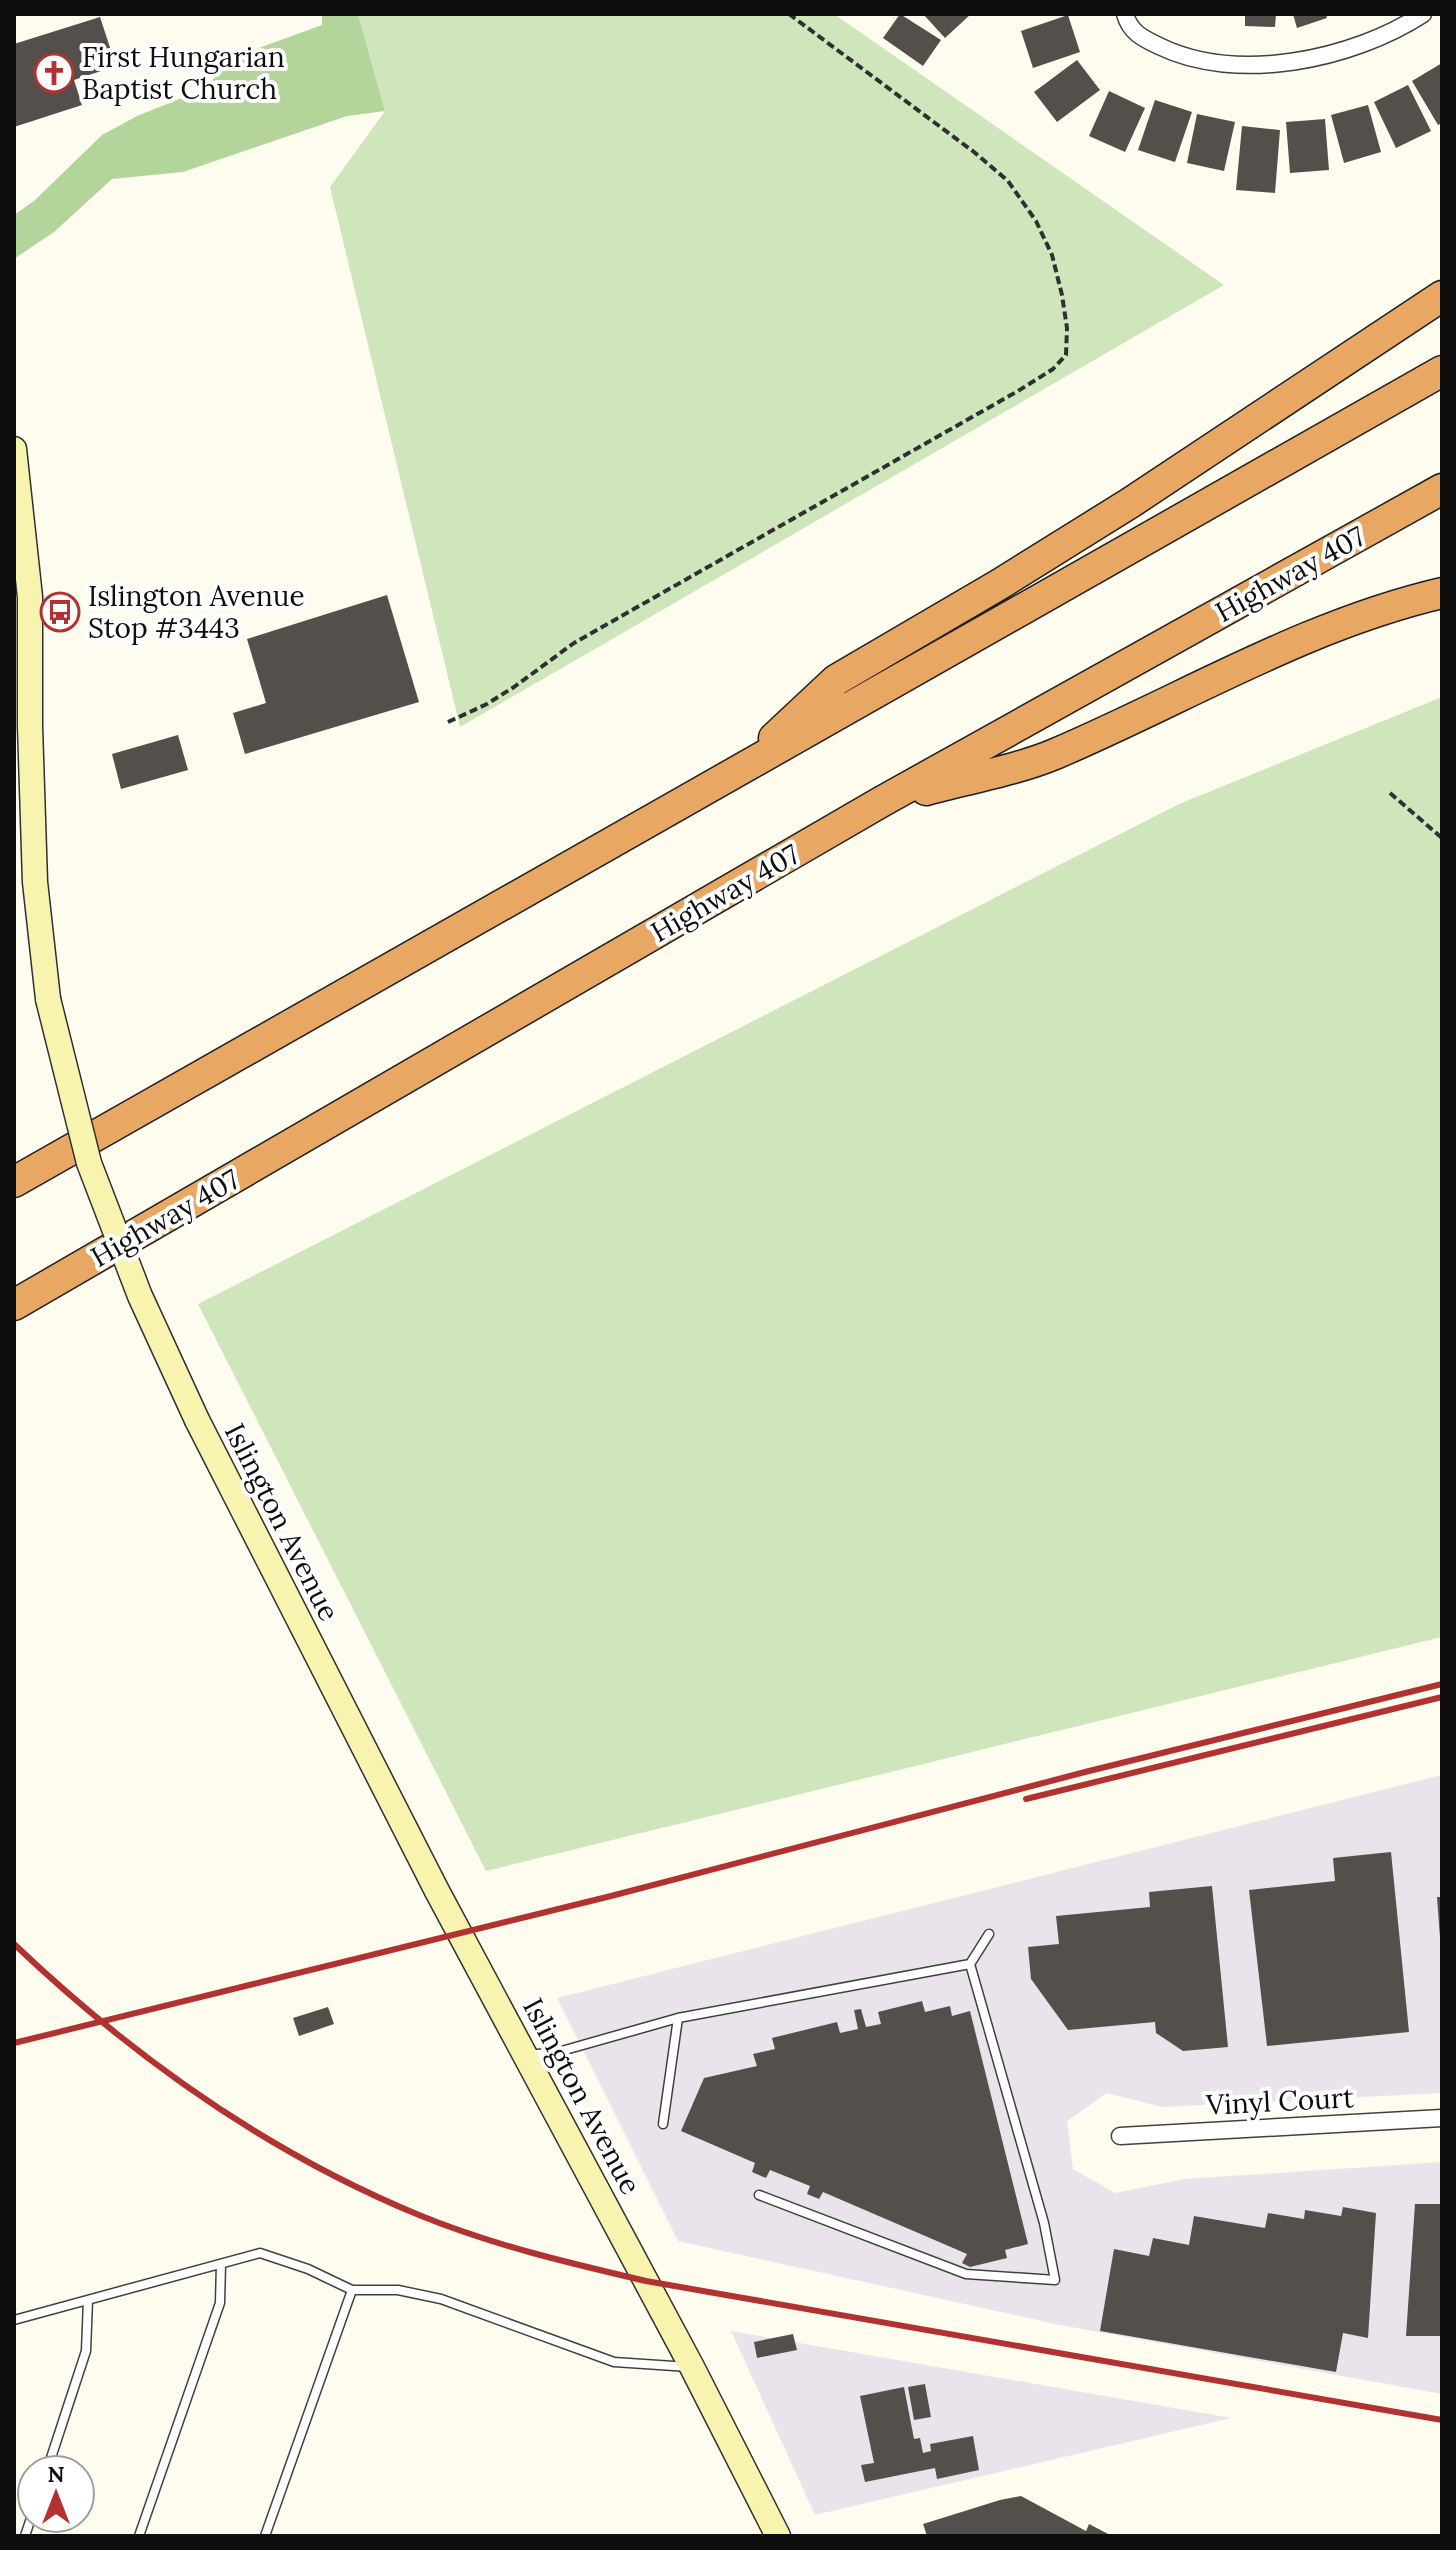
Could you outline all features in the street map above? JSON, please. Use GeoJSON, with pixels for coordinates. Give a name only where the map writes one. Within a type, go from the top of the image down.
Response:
{"type":"FeatureCollection","features":[{"type":"Feature","properties":{"kind":"highway"},"geometry":{"type":"LineString","coordinates":[[735,774],[836,680],[1130,503],[1442,296]]}},
{"type":"Feature","properties":{"kind":"highway"},"geometry":{"type":"LineString","coordinates":[[14,1182],[1442,371]]}},
{"type":"Feature","properties":{"kind":"highway","name":"Highway 407"},"geometry":{"type":"LineString","coordinates":[[14,1305],[881,802],[1442,489]]}},
{"type":"Feature","properties":{"kind":"highway"},"geometry":{"type":"LineString","coordinates":[[881,802],[1051,756],[1289,644],[1351,619],[1442,593]]}},
{"type":"Feature","properties":{"kind":"main road","name":"Islington Avenue"},"geometry":{"type":"LineString","coordinates":[[14,449],[30,597],[35,882],[48,999],[89,1163],[140,1296],[197,1420],[430,1877],[692,2367],[778,2536]]}},
{"type":"Feature","properties":{"kind":"street"},"geometry":{"type":"LineString","coordinates":[[1125,14],[1135,34],[1183,57],[1217,64],[1304,61],[1403,27],[1423,14]]}},
{"type":"Feature","properties":{"kind":"street","name":"Vinyl Court"},"geometry":{"type":"LineString","coordinates":[[1120,2136],[1442,2118]]}},
{"type":"Feature","properties":{"kind":"lane"},"geometry":{"type":"LineString","coordinates":[[526,2055],[558,2052],[678,2018],[970,1964],[989,1934]]}},
{"type":"Feature","properties":{"kind":"lane"},"geometry":{"type":"LineString","coordinates":[[759,2195],[966,2274],[1055,2280],[1044,2223],[970,1964]]}},
{"type":"Feature","properties":{"kind":"lane"},"geometry":{"type":"LineString","coordinates":[[663,2124],[678,2018]]}},
{"type":"Feature","properties":{"kind":"lane"},"geometry":{"type":"LineString","coordinates":[[14,2320],[260,2253],[308,2269],[352,2290],[398,2290],[441,2299],[614,2362],[692,2367]]}},
{"type":"Feature","properties":{"kind":"lane"},"geometry":{"type":"LineString","coordinates":[[139,2536],[220,2303],[221,2264]]}},
{"type":"Feature","properties":{"kind":"lane"},"geometry":{"type":"LineString","coordinates":[[265,2536],[352,2290]]}},
{"type":"Feature","properties":{"kind":"lane"},"geometry":{"type":"LineString","coordinates":[[52,2454],[86,2351],[88,2300]]}},
{"type":"Feature","properties":{"kind":"path"},"geometry":{"type":"LineString","coordinates":[[448,722],[487,704],[574,643],[1018,391],[1053,369],[1066,355],[1067,328],[1052,255],[1036,221],[1008,181],[974,152],[789,14]]}},
{"type":"Feature","properties":{"kind":"path"},"geometry":{"type":"LineString","coordinates":[[1390,793],[1442,838]]}},
{"type":"Feature","properties":{"kind":"shaded area"},"geometry":{"type":"Polygon","coordinates":[[[1442,1775],[1442,2093],[1163,2107],[1107,2093],[1067,2121],[1073,2169],[1115,2193],[1185,2179],[1442,2162],[1442,2394],[1060,2325],[678,2241],[557,1998],[1442,1775]]]}},
{"type":"Feature","properties":{"kind":"shaded area"},"geometry":{"type":"Polygon","coordinates":[[[731,2331],[1231,2418],[815,2515],[731,2331]]]}},
{"type":"Feature","properties":{"kind":"green space"},"geometry":{"type":"Polygon","coordinates":[[[322,14],[358,14],[385,111],[347,116],[183,172],[112,179],[54,232],[14,259],[14,215],[34,201],[102,135],[137,116],[197,92],[245,53],[322,25],[322,14]]]}},
{"type":"Feature","properties":{"kind":"green space"},"geometry":{"type":"Polygon","coordinates":[[[358,14],[834,14],[1224,285],[460,727],[330,187],[385,111],[358,14]]]}},
{"type":"Feature","properties":{"kind":"green space"},"geometry":{"type":"Polygon","coordinates":[[[1442,697],[1442,1637],[486,1871],[198,1304],[1179,804],[1442,697]]]}},
{"type":"Feature","properties":{"kind":"building"},"geometry":{"type":"Polygon","coordinates":[[[900,14],[941,40],[923,66],[883,38],[900,14]]]}},
{"type":"Feature","properties":{"kind":"building"},"geometry":{"type":"Polygon","coordinates":[[[923,14],[971,14],[945,38],[923,14]]]}},
{"type":"Feature","properties":{"kind":"building"},"geometry":{"type":"Polygon","coordinates":[[[1245,14],[1276,14],[1275,27],[1245,26],[1245,14]]]}},
{"type":"Feature","properties":{"kind":"building"},"geometry":{"type":"Polygon","coordinates":[[[1293,14],[1326,14],[1327,18],[1297,28],[1293,14]]]}},
{"type":"Feature","properties":{"kind":"building"},"geometry":{"type":"Polygon","coordinates":[[[1068,15],[1080,52],[1033,68],[1021,31],[1068,15]]]}},
{"type":"Feature","properties":{"kind":"building","name":"First Hungarian Baptist Church"},"geometry":{"type":"Polygon","coordinates":[[[100,17],[116,66],[74,80],[82,105],[14,127],[14,44],[100,17]]]}},
{"type":"Feature","properties":{"kind":"building"},"geometry":{"type":"Polygon","coordinates":[[[1077,60],[1100,90],[1057,122],[1034,92],[1077,60]]]}},
{"type":"Feature","properties":{"kind":"building"},"geometry":{"type":"Polygon","coordinates":[[[1442,63],[1442,123],[1438,125],[1412,81],[1442,63]]]}},
{"type":"Feature","properties":{"kind":"building"},"geometry":{"type":"Polygon","coordinates":[[[1408,85],[1431,131],[1396,148],[1374,102],[1408,85]]]}},
{"type":"Feature","properties":{"kind":"building"},"geometry":{"type":"Polygon","coordinates":[[[1109,91],[1145,108],[1125,152],[1089,136],[1109,91]]]}},
{"type":"Feature","properties":{"kind":"building"},"geometry":{"type":"Polygon","coordinates":[[[1155,100],[1192,112],[1175,162],[1138,150],[1155,100]]]}},
{"type":"Feature","properties":{"kind":"building"},"geometry":{"type":"Polygon","coordinates":[[[1368,105],[1381,152],[1344,163],[1331,115],[1368,105]]]}},
{"type":"Feature","properties":{"kind":"building"},"geometry":{"type":"Polygon","coordinates":[[[1197,114],[1235,122],[1224,171],[1187,163],[1197,114]]]}},
{"type":"Feature","properties":{"kind":"building"},"geometry":{"type":"Polygon","coordinates":[[[1325,119],[1329,170],[1290,173],[1286,122],[1325,119]]]}},
{"type":"Feature","properties":{"kind":"building"},"geometry":{"type":"Polygon","coordinates":[[[1242,126],[1280,130],[1275,193],[1236,190],[1242,126]]]}},
{"type":"Feature","properties":{"kind":"building"},"geometry":{"type":"Polygon","coordinates":[[[387,595],[419,702],[245,754],[233,713],[266,703],[247,639],[387,595]]]}},
{"type":"Feature","properties":{"kind":"building"},"geometry":{"type":"Polygon","coordinates":[[[178,735],[188,770],[121,789],[112,754],[178,735]]]}},
{"type":"Feature","properties":{"kind":"building"},"geometry":{"type":"Polygon","coordinates":[[[1391,1852],[1409,2032],[1267,2046],[1249,1890],[1335,1881],[1333,1858],[1391,1852]]]}},
{"type":"Feature","properties":{"kind":"building"},"geometry":{"type":"Polygon","coordinates":[[[1212,1886],[1228,2047],[1183,2051],[1156,2033],[1155,2022],[1068,2030],[1031,1979],[1028,1947],[1059,1944],[1056,1916],[1150,1907],[1149,1892],[1212,1886]]]}},
{"type":"Feature","properties":{"kind":"building"},"geometry":{"type":"Polygon","coordinates":[[[1437,1897],[1442,1897],[1442,1938],[1440,1938],[1437,1897]]]}},
{"type":"Feature","properties":{"kind":"building"},"geometry":{"type":"Polygon","coordinates":[[[922,2001],[925,2012],[950,2006],[952,2016],[970,2011],[1028,2244],[1005,2250],[1007,2258],[970,2267],[962,2263],[967,2254],[823,2192],[819,2199],[807,2194],[810,2186],[770,2170],[766,2178],[752,2172],[755,2163],[681,2131],[704,2078],[757,2066],[753,2054],[775,2049],[772,2038],[837,2022],[840,2033],[858,2029],[854,2010],[861,2009],[866,2027],[881,2024],[878,2012],[922,2001]]]}},
{"type":"Feature","properties":{"kind":"building"},"geometry":{"type":"Polygon","coordinates":[[[328,2007],[334,2024],[299,2036],[293,2018],[328,2007]]]}},
{"type":"Feature","properties":{"kind":"building"},"geometry":{"type":"Polygon","coordinates":[[[1415,2204],[1442,2204],[1442,2336],[1406,2336],[1415,2204]]]}},
{"type":"Feature","properties":{"kind":"building"},"geometry":{"type":"Polygon","coordinates":[[[1343,2207],[1376,2213],[1368,2338],[1343,2333],[1336,2372],[1100,2331],[1114,2249],[1149,2256],[1153,2238],[1189,2245],[1194,2216],[1265,2228],[1268,2213],[1304,2219],[1305,2210],[1341,2216],[1343,2207]]]}},
{"type":"Feature","properties":{"kind":"building"},"geometry":{"type":"Polygon","coordinates":[[[793,2334],[797,2350],[757,2358],[754,2342],[793,2334]]]}},
{"type":"Feature","properties":{"kind":"building"},"geometry":{"type":"Polygon","coordinates":[[[925,2384],[931,2417],[914,2420],[908,2387],[925,2384]]]}},
{"type":"Feature","properties":{"kind":"building"},"geometry":{"type":"Polygon","coordinates":[[[904,2387],[914,2439],[920,2438],[923,2453],[931,2451],[930,2444],[973,2436],[979,2470],[937,2479],[935,2468],[865,2482],[861,2465],[874,2463],[860,2396],[904,2387]]]}},
{"type":"Feature","properties":{"kind":"building"},"geometry":{"type":"Polygon","coordinates":[[[1021,2496],[1086,2531],[1089,2524],[1112,2536],[927,2536],[923,2524],[1021,2496]]]}},
{"type":"Feature","properties":{"kind":"railway"},"geometry":{"type":"LineString","coordinates":[[14,2043],[611,1896],[1089,1771],[1442,1684]]}},
{"type":"Feature","properties":{"kind":"railway"},"geometry":{"type":"LineString","coordinates":[[1026,1799],[1442,1697]]}},
{"type":"Feature","properties":{"kind":"railway"},"geometry":{"type":"LineString","coordinates":[[14,1944],[106,2026],[204,2099],[255,2132],[363,2190],[474,2235],[646,2281],[1442,2420]]}},
{"type":"Feature","properties":{"kind":"place","name":"First Hungarian Baptist Church"},"geometry":{"type":"Point","coordinates":[54,73]}},
{"type":"Feature","properties":{"kind":"place","name":"Islington Avenue Stop #3443"},"geometry":{"type":"Point","coordinates":[60,612]}}]}
